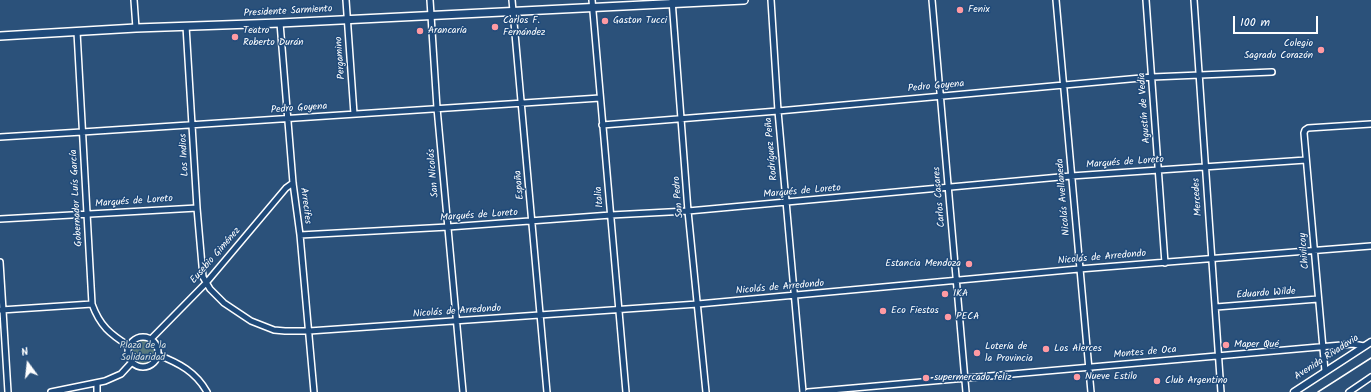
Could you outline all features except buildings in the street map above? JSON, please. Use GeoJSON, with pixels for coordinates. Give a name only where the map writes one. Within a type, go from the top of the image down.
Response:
{"type":"FeatureCollection","features":[{"type":"Feature","properties":{"kind":"main road","name":"Presidente Sarmiento"},"geometry":{"type":"LineString","coordinates":[[0,36],[136,28],[512,12],[592,4],[744,0]]}},
{"type":"Feature","properties":{"kind":"street"},"geometry":{"type":"LineString","coordinates":[[134,0],[136,28]]}},
{"type":"Feature","properties":{"kind":"street","name":"Pergamino"},"geometry":{"type":"LineString","coordinates":[[346,0],[354,114]]}},
{"type":"Feature","properties":{"kind":"street","name":"San Nicolás"},"geometry":{"type":"LineString","coordinates":[[430,0],[463,392]]}},
{"type":"Feature","properties":{"kind":"street","name":"España"},"geometry":{"type":"LineString","coordinates":[[512,0],[547,392]]}},
{"type":"Feature","properties":{"kind":"street","name":"Rodríguez Peña"},"geometry":{"type":"LineString","coordinates":[[770,0],[778,111],[803,392]]}},
{"type":"Feature","properties":{"kind":"street","name":"Carlos Casares"},"geometry":{"type":"LineString","coordinates":[[932,0],[966,392]]}},
{"type":"Feature","properties":{"kind":"street","name":"Nicolás Avellaneda"},"geometry":{"type":"LineString","coordinates":[[1056,0],[1091,392]]}},
{"type":"Feature","properties":{"kind":"street","name":"Agustín de Vedia"},"geometry":{"type":"LineString","coordinates":[[1146,0],[1165,263]]}},
{"type":"Feature","properties":{"kind":"street","name":"Mercedes"},"geometry":{"type":"LineString","coordinates":[[1194,0],[1221,392]]}},
{"type":"Feature","properties":{"kind":"street","name":"San Pedro"},"geometry":{"type":"LineString","coordinates":[[672,2],[688,211],[706,392]]}},
{"type":"Feature","properties":{"kind":"street","name":"Italia"},"geometry":{"type":"LineString","coordinates":[[592,4],[626,392]]}},
{"type":"Feature","properties":{"kind":"street","name":"Arrecifes"},"geometry":{"type":"LineString","coordinates":[[280,23],[287,119],[300,235],[314,392]]}},
{"type":"Feature","properties":{"kind":"street","name":"Los Indios"},"geometry":{"type":"LineString","coordinates":[[186,26],[197,208],[202,271],[206,283]]}},
{"type":"Feature","properties":{"kind":"street","name":"Gobernador Luís García"},"geometry":{"type":"LineString","coordinates":[[77,32],[92,304],[95,314],[110,334],[129,346]]}},
{"type":"Feature","properties":{"kind":"street","name":"Pedro Goyena"},"geometry":{"type":"LineString","coordinates":[[602,125],[778,111],[1152,77],[1272,72]]}},
{"type":"Feature","properties":{"kind":"street","name":"Pedro Goyena"},"geometry":{"type":"LineString","coordinates":[[0,136],[600,98]]}},
{"type":"Feature","properties":{"kind":"street","name":"Chivilcoy"},"geometry":{"type":"LineString","coordinates":[[1325,371],[1304,133],[1308,128],[1371,124]]}},
{"type":"Feature","properties":{"kind":"street","name":"Marqués de Loreto"},"geometry":{"type":"LineString","coordinates":[[300,235],[688,211],[1071,176],[1306,160]]}},
{"type":"Feature","properties":{"kind":"street","name":"Eusebio Giménez"},"geometry":{"type":"LineString","coordinates":[[152,339],[206,283],[286,188],[293,183]]}},
{"type":"Feature","properties":{"kind":"street","name":"Marqués de Loreto"},"geometry":{"type":"LineString","coordinates":[[0,220],[197,208]]}},
{"type":"Feature","properties":{"kind":"street","name":"Nicolás de Arredondo"},"geometry":{"type":"LineString","coordinates":[[206,283],[224,303],[251,321],[274,330],[309,331],[698,304],[1079,269],[1371,246]]}},
{"type":"Feature","properties":{"kind":"street"},"geometry":{"type":"LineString","coordinates":[[0,262],[1,310],[8,392]]}},
{"type":"Feature","properties":{"kind":"street","name":"Eduardo Wilde"},"geometry":{"type":"LineString","coordinates":[[1216,307],[1318,299]]}},
{"type":"Feature","properties":{"kind":"street"},"geometry":{"type":"LineString","coordinates":[[1,310],[92,304]]}},
{"type":"Feature","properties":{"kind":"street"},"geometry":{"type":"LineString","coordinates":[[147,337],[152,339],[157,346],[158,355],[154,364],[145,368],[135,366],[128,355],[129,346],[136,339],[147,337]]}},
{"type":"Feature","properties":{"kind":"street","name":"Avenida Rivadavia"},"geometry":{"type":"LineString","coordinates":[[1294,392],[1371,342]]}},
{"type":"Feature","properties":{"kind":"street","name":"Montes de Oca"},"geometry":{"type":"LineString","coordinates":[[808,392],[1353,344],[1364,346]]}},
{"type":"Feature","properties":{"kind":"street"},"geometry":{"type":"LineString","coordinates":[[158,355],[184,366],[197,379],[206,392]]}},
{"type":"Feature","properties":{"kind":"street"},"geometry":{"type":"LineString","coordinates":[[51,392],[97,383],[117,376],[121,374],[132,362]]}},
{"type":"Feature","properties":{"kind":"street"},"geometry":{"type":"LineString","coordinates":[[1349,392],[1371,377]]}},
{"type":"Feature","properties":{"kind":"street"},"geometry":{"type":"LineString","coordinates":[[97,383],[97,392]]}},
{"type":"Feature","properties":{"kind":"green space","name":"Plaza de la Solidaridad"},"geometry":{"type":"Polygon","coordinates":[[[143,338],[153,342],[157,352],[153,362],[143,366],[133,362],[129,352],[133,342],[143,338]]]}},
{"type":"Feature","properties":{"kind":"railway"},"geometry":{"type":"LineString","coordinates":[[1318,392],[1371,358]]}},
{"type":"Feature","properties":{"kind":"place","name":"Fenix"},"geometry":{"type":"Point","coordinates":[960,10]}},
{"type":"Feature","properties":{"kind":"place","name":"Gaston Tucci"},"geometry":{"type":"Point","coordinates":[605,21]}},
{"type":"Feature","properties":{"kind":"place","name":"Carlos F. Fernández"},"geometry":{"type":"Point","coordinates":[495,27]}},
{"type":"Feature","properties":{"kind":"place","name":"Arancaría"},"geometry":{"type":"Point","coordinates":[420,31]}},
{"type":"Feature","properties":{"kind":"place","name":"Teatro Roberto Durán"},"geometry":{"type":"Point","coordinates":[235,37]}},
{"type":"Feature","properties":{"kind":"place","name":"Colegio Sagrado Corazón"},"geometry":{"type":"Point","coordinates":[1321,50]}},
{"type":"Feature","properties":{"kind":"place","name":"Estancia Mendoza"},"geometry":{"type":"Point","coordinates":[969,264]}},
{"type":"Feature","properties":{"kind":"place","name":"IKA"},"geometry":{"type":"Point","coordinates":[945,294]}},
{"type":"Feature","properties":{"kind":"place","name":"Eco Fiestos"},"geometry":{"type":"Point","coordinates":[883,311]}},
{"type":"Feature","properties":{"kind":"place","name":"PECA"},"geometry":{"type":"Point","coordinates":[948,317]}},
{"type":"Feature","properties":{"kind":"place","name":"Maper Qué"},"geometry":{"type":"Point","coordinates":[1226,345]}},
{"type":"Feature","properties":{"kind":"place","name":"Los Alerces"},"geometry":{"type":"Point","coordinates":[1046,349]}},
{"type":"Feature","properties":{"kind":"place","name":"Lotería de la Provincia"},"geometry":{"type":"Point","coordinates":[977,353]}},
{"type":"Feature","properties":{"kind":"place","name":"Nueve Estilo"},"geometry":{"type":"Point","coordinates":[1077,377]}},
{"type":"Feature","properties":{"kind":"place","name":"supermercado feliz"},"geometry":{"type":"Point","coordinates":[926,378]}},
{"type":"Feature","properties":{"kind":"place","name":"Club Argentino"},"geometry":{"type":"Point","coordinates":[1157,381]}}]}
